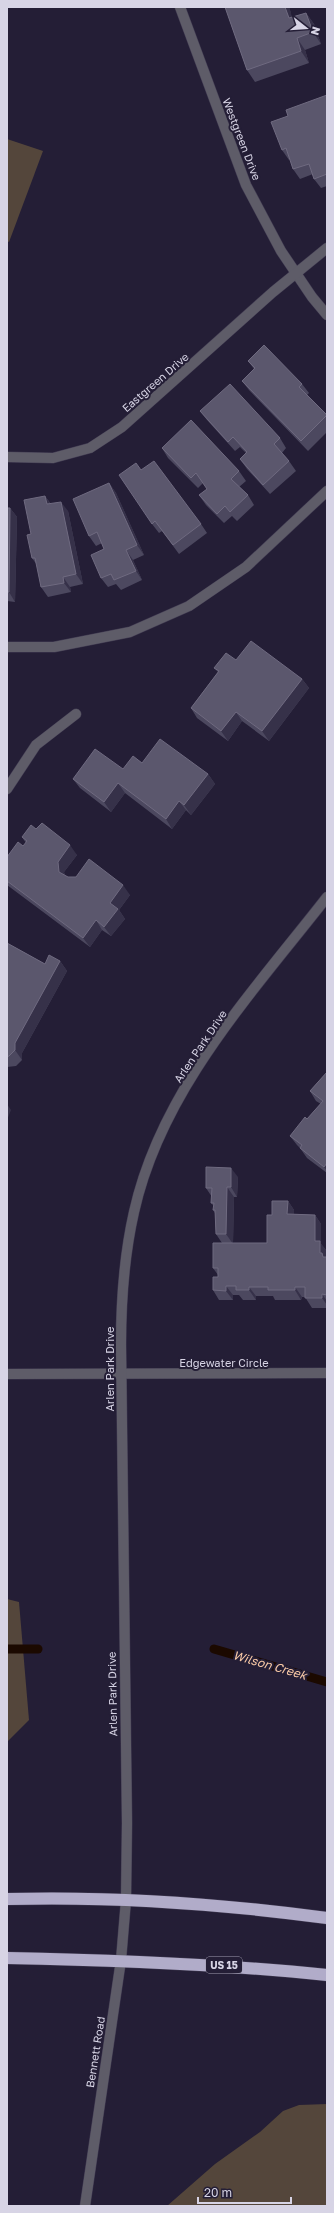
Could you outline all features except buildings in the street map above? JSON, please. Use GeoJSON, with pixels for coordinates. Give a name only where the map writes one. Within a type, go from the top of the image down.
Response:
{"type":"FeatureCollection","features":[{"type":"Feature","properties":{"kind":"highway"},"geometry":{"type":"LineString","coordinates":[[7,1899],[126,1900],[249,1907],[327,1918]]}},
{"type":"Feature","properties":{"kind":"highway","name":"US 15"},"geometry":{"type":"LineString","coordinates":[[7,1958],[121,1960],[243,1966],[327,1975]]}},
{"type":"Feature","properties":{"kind":"street","name":"Westgreen Drive"},"geometry":{"type":"LineString","coordinates":[[180,7],[246,185],[273,236],[296,273]]}},
{"type":"Feature","properties":{"kind":"street","name":"Eastgreen Drive"},"geometry":{"type":"LineString","coordinates":[[7,457],[53,458],[90,448],[122,427],[296,273],[327,248]]}},
{"type":"Feature","properties":{"kind":"street"},"geometry":{"type":"LineString","coordinates":[[296,273],[327,315]]}},
{"type":"Feature","properties":{"kind":"street"},"geometry":{"type":"LineString","coordinates":[[7,646],[54,647],[130,632],[189,606],[246,567],[327,491]]}},
{"type":"Feature","properties":{"kind":"street"},"geometry":{"type":"LineString","coordinates":[[7,788],[36,745],[76,714]]}},
{"type":"Feature","properties":{"kind":"street","name":"Arlen Park Drive"},"geometry":{"type":"LineString","coordinates":[[126,1900],[127,1823],[121,1375],[123,1281],[136,1204],[157,1142],[186,1086],[221,1033],[327,897]]}},
{"type":"Feature","properties":{"kind":"street","name":"Edgewater Circle"},"geometry":{"type":"LineString","coordinates":[[7,1374],[121,1375],[327,1373]]}},
{"type":"Feature","properties":{"kind":"street","name":"Bennett Road"},"geometry":{"type":"LineString","coordinates":[[85,2206],[121,1960],[126,1900]]}},
{"type":"Feature","properties":{"kind":"shaded area"},"geometry":{"type":"Polygon","coordinates":[[[7,139],[43,151],[9,242],[7,241],[7,139]]]}},
{"type":"Feature","properties":{"kind":"shaded area"},"geometry":{"type":"Polygon","coordinates":[[[7,1599],[19,1602],[29,1720],[7,1742],[7,1599]]]}},
{"type":"Feature","properties":{"kind":"shaded area"},"geometry":{"type":"Polygon","coordinates":[[[327,2104],[327,2206],[167,2206],[215,2164],[260,2132],[283,2111],[299,2105],[327,2104]]]}},
{"type":"Feature","properties":{"kind":"waterway","name":"Wilson Creek"},"geometry":{"type":"LineString","coordinates":[[7,1649],[38,1649]]}},
{"type":"Feature","properties":{"kind":"waterway","name":"Wilson Creek"},"geometry":{"type":"LineString","coordinates":[[214,1649],[327,1682]]}}]}
